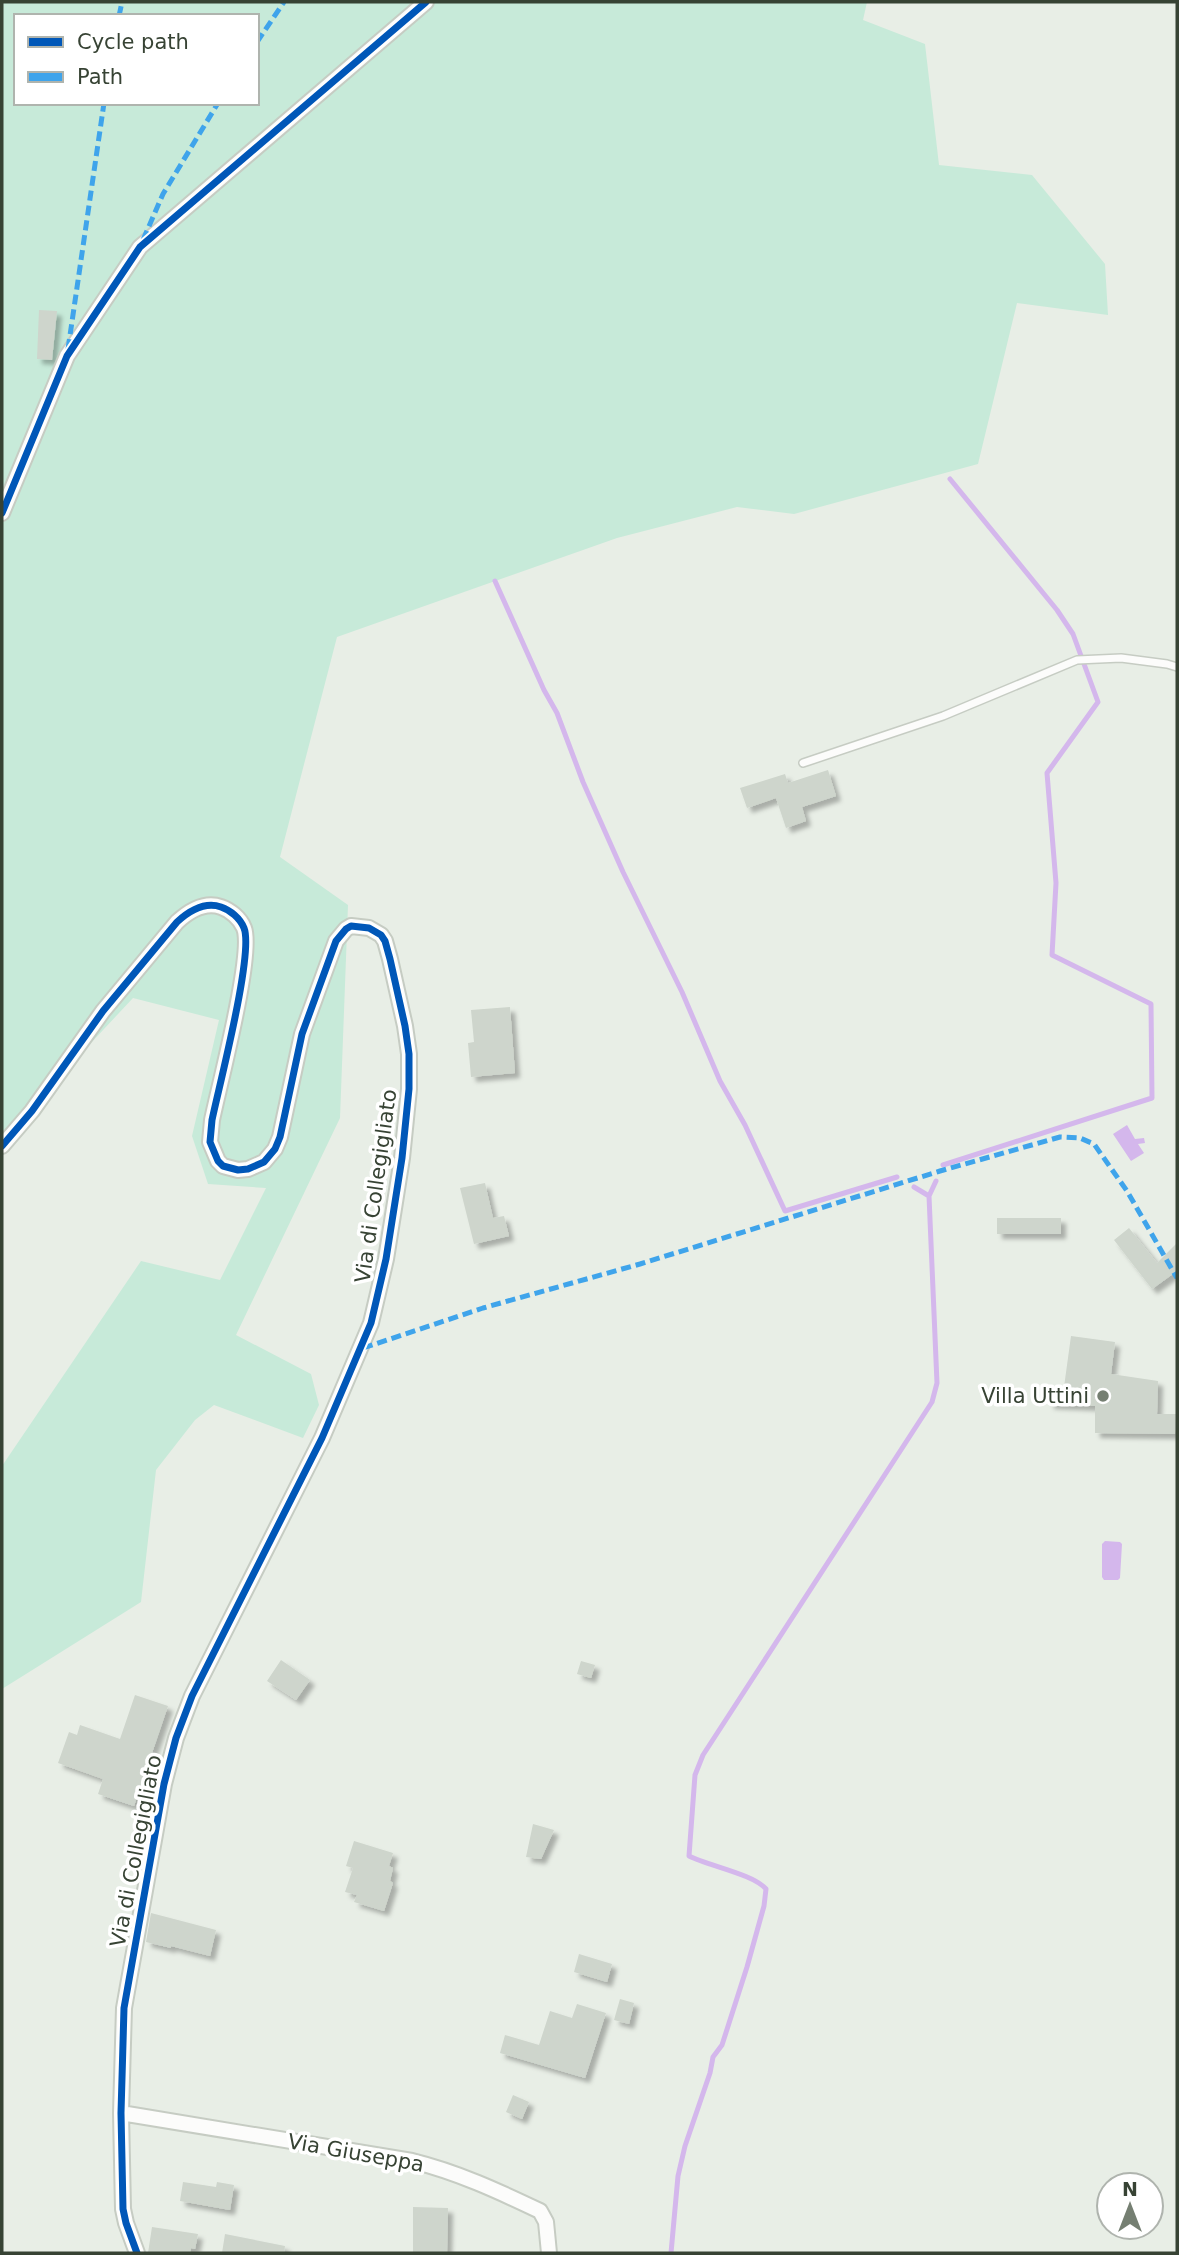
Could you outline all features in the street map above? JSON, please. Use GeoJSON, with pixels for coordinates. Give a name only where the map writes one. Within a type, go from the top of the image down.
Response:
{"type":"FeatureCollection","features":[{"type":"Feature","properties":{"kind":"street"},"geometry":{"type":"LineString","coordinates":[[2,513],[67,356],[140,247],[426,2]]}},
{"type":"Feature","properties":{"kind":"street","name":"Via di Collegigliato"},"geometry":{"type":"LineString","coordinates":[[2,1146],[32,1111],[103,1011],[177,922],[189,911],[215,905],[227,909],[238,919],[244,928],[246,939],[241,983],[212,1120],[211,1142],[218,1161],[223,1166],[238,1170],[257,1166],[269,1157],[280,1137],[302,1034],[336,941],[345,929],[360,926],[375,931],[385,942],[409,1054],[409,1089],[402,1158],[386,1259],[363,1348],[322,1438],[192,1696],[176,1738],[164,1784],[124,2008],[121,2113],[123,2209],[136,2253]]}},
{"type":"Feature","properties":{"kind":"street","name":"Via Giuseppa"},"geometry":{"type":"LineString","coordinates":[[121,2113],[387,2157],[438,2168],[540,2211],[546,2222],[549,2253]]}},
{"type":"Feature","properties":{"kind":"lane"},"geometry":{"type":"LineString","coordinates":[[803,763],[943,716],[1077,660],[1121,658],[1177,667]]}},
{"type":"Feature","properties":{"kind":"green space"},"geometry":{"type":"Polygon","coordinates":[[[2,2],[867,2],[863,20],[925,44],[939,165],[1032,175],[1105,264],[1108,315],[1017,303],[978,464],[794,514],[737,507],[617,538],[337,637],[280,857],[348,905],[340,1118],[236,1335],[311,1374],[319,1405],[303,1438],[214,1405],[195,1420],[156,1470],[141,1602],[2,1689],[2,1466],[141,1261],[220,1280],[266,1188],[208,1184],[192,1136],[219,1020],[133,998],[2,1138],[2,2]]]}},
{"type":"Feature","properties":{"kind":"shaded area"},"geometry":{"type":"Polygon","coordinates":[[[1127,1125],[1135,1139],[1144,1138],[1145,1143],[1138,1144],[1144,1153],[1131,1161],[1113,1134],[1127,1125]]]}},
{"type":"Feature","properties":{"kind":"shaded area"},"geometry":{"type":"Polygon","coordinates":[[[1105,1541],[1122,1544],[1118,1580],[1104,1580],[1102,1577],[1102,1544],[1105,1541]]]}},
{"type":"Feature","properties":{"kind":"building"},"geometry":{"type":"Polygon","coordinates":[[[39,310],[57,311],[52,360],[37,359],[39,310]]]}},
{"type":"Feature","properties":{"kind":"building"},"geometry":{"type":"Polygon","coordinates":[[[828,770],[836,796],[802,807],[806,821],[786,828],[776,798],[747,808],[740,788],[785,774],[788,783],[828,770]]]}},
{"type":"Feature","properties":{"kind":"building"},"geometry":{"type":"Polygon","coordinates":[[[510,1007],[515,1073],[471,1077],[468,1043],[474,1042],[471,1010],[510,1007]]]}},
{"type":"Feature","properties":{"kind":"building"},"geometry":{"type":"Polygon","coordinates":[[[485,1183],[493,1218],[504,1216],[509,1236],[474,1244],[460,1188],[485,1183]]]}},
{"type":"Feature","properties":{"kind":"building"},"geometry":{"type":"Polygon","coordinates":[[[997,1218],[1061,1218],[1061,1234],[997,1234],[997,1218]]]}},
{"type":"Feature","properties":{"kind":"building"},"geometry":{"type":"Polygon","coordinates":[[[1129,1228],[1157,1263],[1177,1243],[1177,1271],[1152,1289],[1114,1240],[1129,1228]]]}},
{"type":"Feature","properties":{"kind":"building","name":"Villa Uttini"},"geometry":{"type":"Polygon","coordinates":[[[1071,1336],[1115,1342],[1111,1374],[1158,1381],[1157,1414],[1176,1414],[1175,1434],[1095,1433],[1095,1406],[1049,1404],[1049,1388],[1064,1387],[1071,1336]]]}},
{"type":"Feature","properties":{"kind":"building"},"geometry":{"type":"Polygon","coordinates":[[[281,1660],[310,1680],[296,1700],[267,1681],[281,1660]]]}},
{"type":"Feature","properties":{"kind":"building"},"geometry":{"type":"Polygon","coordinates":[[[581,1661],[595,1665],[591,1678],[577,1674],[581,1661]]]}},
{"type":"Feature","properties":{"kind":"building"},"geometry":{"type":"Polygon","coordinates":[[[135,1695],[168,1706],[134,1806],[98,1794],[103,1779],[58,1763],[69,1732],[77,1735],[80,1725],[120,1739],[135,1695]]]}},
{"type":"Feature","properties":{"kind":"building"},"geometry":{"type":"Polygon","coordinates":[[[533,1824],[554,1830],[541,1859],[526,1857],[533,1824]]]}},
{"type":"Feature","properties":{"kind":"building"},"geometry":{"type":"Polygon","coordinates":[[[354,1841],[393,1853],[389,1866],[393,1868],[390,1881],[393,1883],[384,1911],[354,1902],[357,1895],[345,1892],[353,1868],[346,1866],[354,1841]]]}},
{"type":"Feature","properties":{"kind":"building"},"geometry":{"type":"Polygon","coordinates":[[[151,1913],[216,1930],[210,1956],[146,1942],[151,1913]]]}},
{"type":"Feature","properties":{"kind":"building"},"geometry":{"type":"Polygon","coordinates":[[[579,1954],[612,1964],[607,1982],[574,1972],[579,1954]]]}},
{"type":"Feature","properties":{"kind":"building"},"geometry":{"type":"Polygon","coordinates":[[[620,1999],[634,2003],[629,2024],[614,2020],[620,1999]]]}},
{"type":"Feature","properties":{"kind":"building"},"geometry":{"type":"Polygon","coordinates":[[[577,2004],[606,2013],[585,2078],[500,2053],[505,2035],[539,2045],[550,2011],[572,2018],[577,2004]]]}},
{"type":"Feature","properties":{"kind":"building"},"geometry":{"type":"Polygon","coordinates":[[[513,2095],[529,2102],[522,2119],[506,2112],[513,2095]]]}},
{"type":"Feature","properties":{"kind":"building"},"geometry":{"type":"Polygon","coordinates":[[[183,2182],[216,2187],[217,2182],[234,2185],[230,2210],[180,2201],[183,2182]]]}},
{"type":"Feature","properties":{"kind":"building"},"geometry":{"type":"Polygon","coordinates":[[[413,2207],[448,2208],[447,2253],[413,2253],[413,2207]]]}},
{"type":"Feature","properties":{"kind":"building"},"geometry":{"type":"Polygon","coordinates":[[[152,2227],[198,2234],[195,2249],[191,2248],[190,2253],[148,2253],[152,2227]]]}},
{"type":"Feature","properties":{"kind":"building"},"geometry":{"type":"Polygon","coordinates":[[[225,2234],[285,2246],[284,2253],[222,2253],[225,2234]]]}},
{"type":"Feature","properties":{"kind":"waterway"},"geometry":{"type":"LineString","coordinates":[[943,1165],[1152,1098],[1151,1004],[1052,955],[1056,883],[1047,773],[1098,702],[1073,634],[1057,610],[950,479]]}},
{"type":"Feature","properties":{"kind":"waterway"},"geometry":{"type":"LineString","coordinates":[[495,581],[557,713],[583,782],[623,872],[682,992],[720,1081],[745,1125],[785,1211],[897,1177]]}},
{"type":"Feature","properties":{"kind":"waterway"},"geometry":{"type":"LineString","coordinates":[[671,2253],[678,2176],[685,2146],[713,2057],[722,2045],[747,1967],[766,1889],[751,1879],[689,1856],[695,1775],[703,1755],[932,1402],[937,1383],[929,1196],[936,1181]]}},
{"type":"Feature","properties":{"kind":"waterway"},"geometry":{"type":"LineString","coordinates":[[914,1187],[929,1196]]}},
{"type":"Feature","properties":{"kind":"marked path"},"geometry":{"type":"LineString","coordinates":[[119,14],[122,2]]}},
{"type":"Feature","properties":{"kind":"marked path"},"geometry":{"type":"LineString","coordinates":[[259,39],[284,2]]}},
{"type":"Feature","properties":{"kind":"marked path"},"geometry":{"type":"LineString","coordinates":[[68,349],[104,105]]}},
{"type":"Feature","properties":{"kind":"marked path"},"geometry":{"type":"LineString","coordinates":[[143,240],[163,194],[217,105]]}},
{"type":"Feature","properties":{"kind":"marked path"},"geometry":{"type":"LineString","coordinates":[[363,1348],[483,1308],[640,1264],[940,1171],[1060,1137],[1080,1138],[1094,1144],[1127,1191],[1177,1278]]}},
{"type":"Feature","properties":{"kind":"cycle path"},"geometry":{"type":"LineString","coordinates":[[2,513],[67,356],[140,247],[426,2]]}},
{"type":"Feature","properties":{"kind":"cycle path"},"geometry":{"type":"LineString","coordinates":[[2,1146],[32,1111],[103,1011],[177,922],[197,908],[215,905],[228,910],[237,918],[244,928],[246,942],[240,991],[212,1120],[210,1142],[223,1166],[238,1170],[264,1162],[275,1149],[280,1137],[302,1034],[336,941],[351,926],[369,928],[381,935],[385,941],[405,1026],[409,1054],[409,1089],[402,1158],[386,1259],[371,1323],[322,1438],[192,1696],[176,1738],[164,1784],[124,2008],[121,2113],[123,2209],[137,2253]]}},
{"type":"Feature","properties":{"kind":"place","name":"Villa Uttini"},"geometry":{"type":"Point","coordinates":[1103,1396]}}]}
